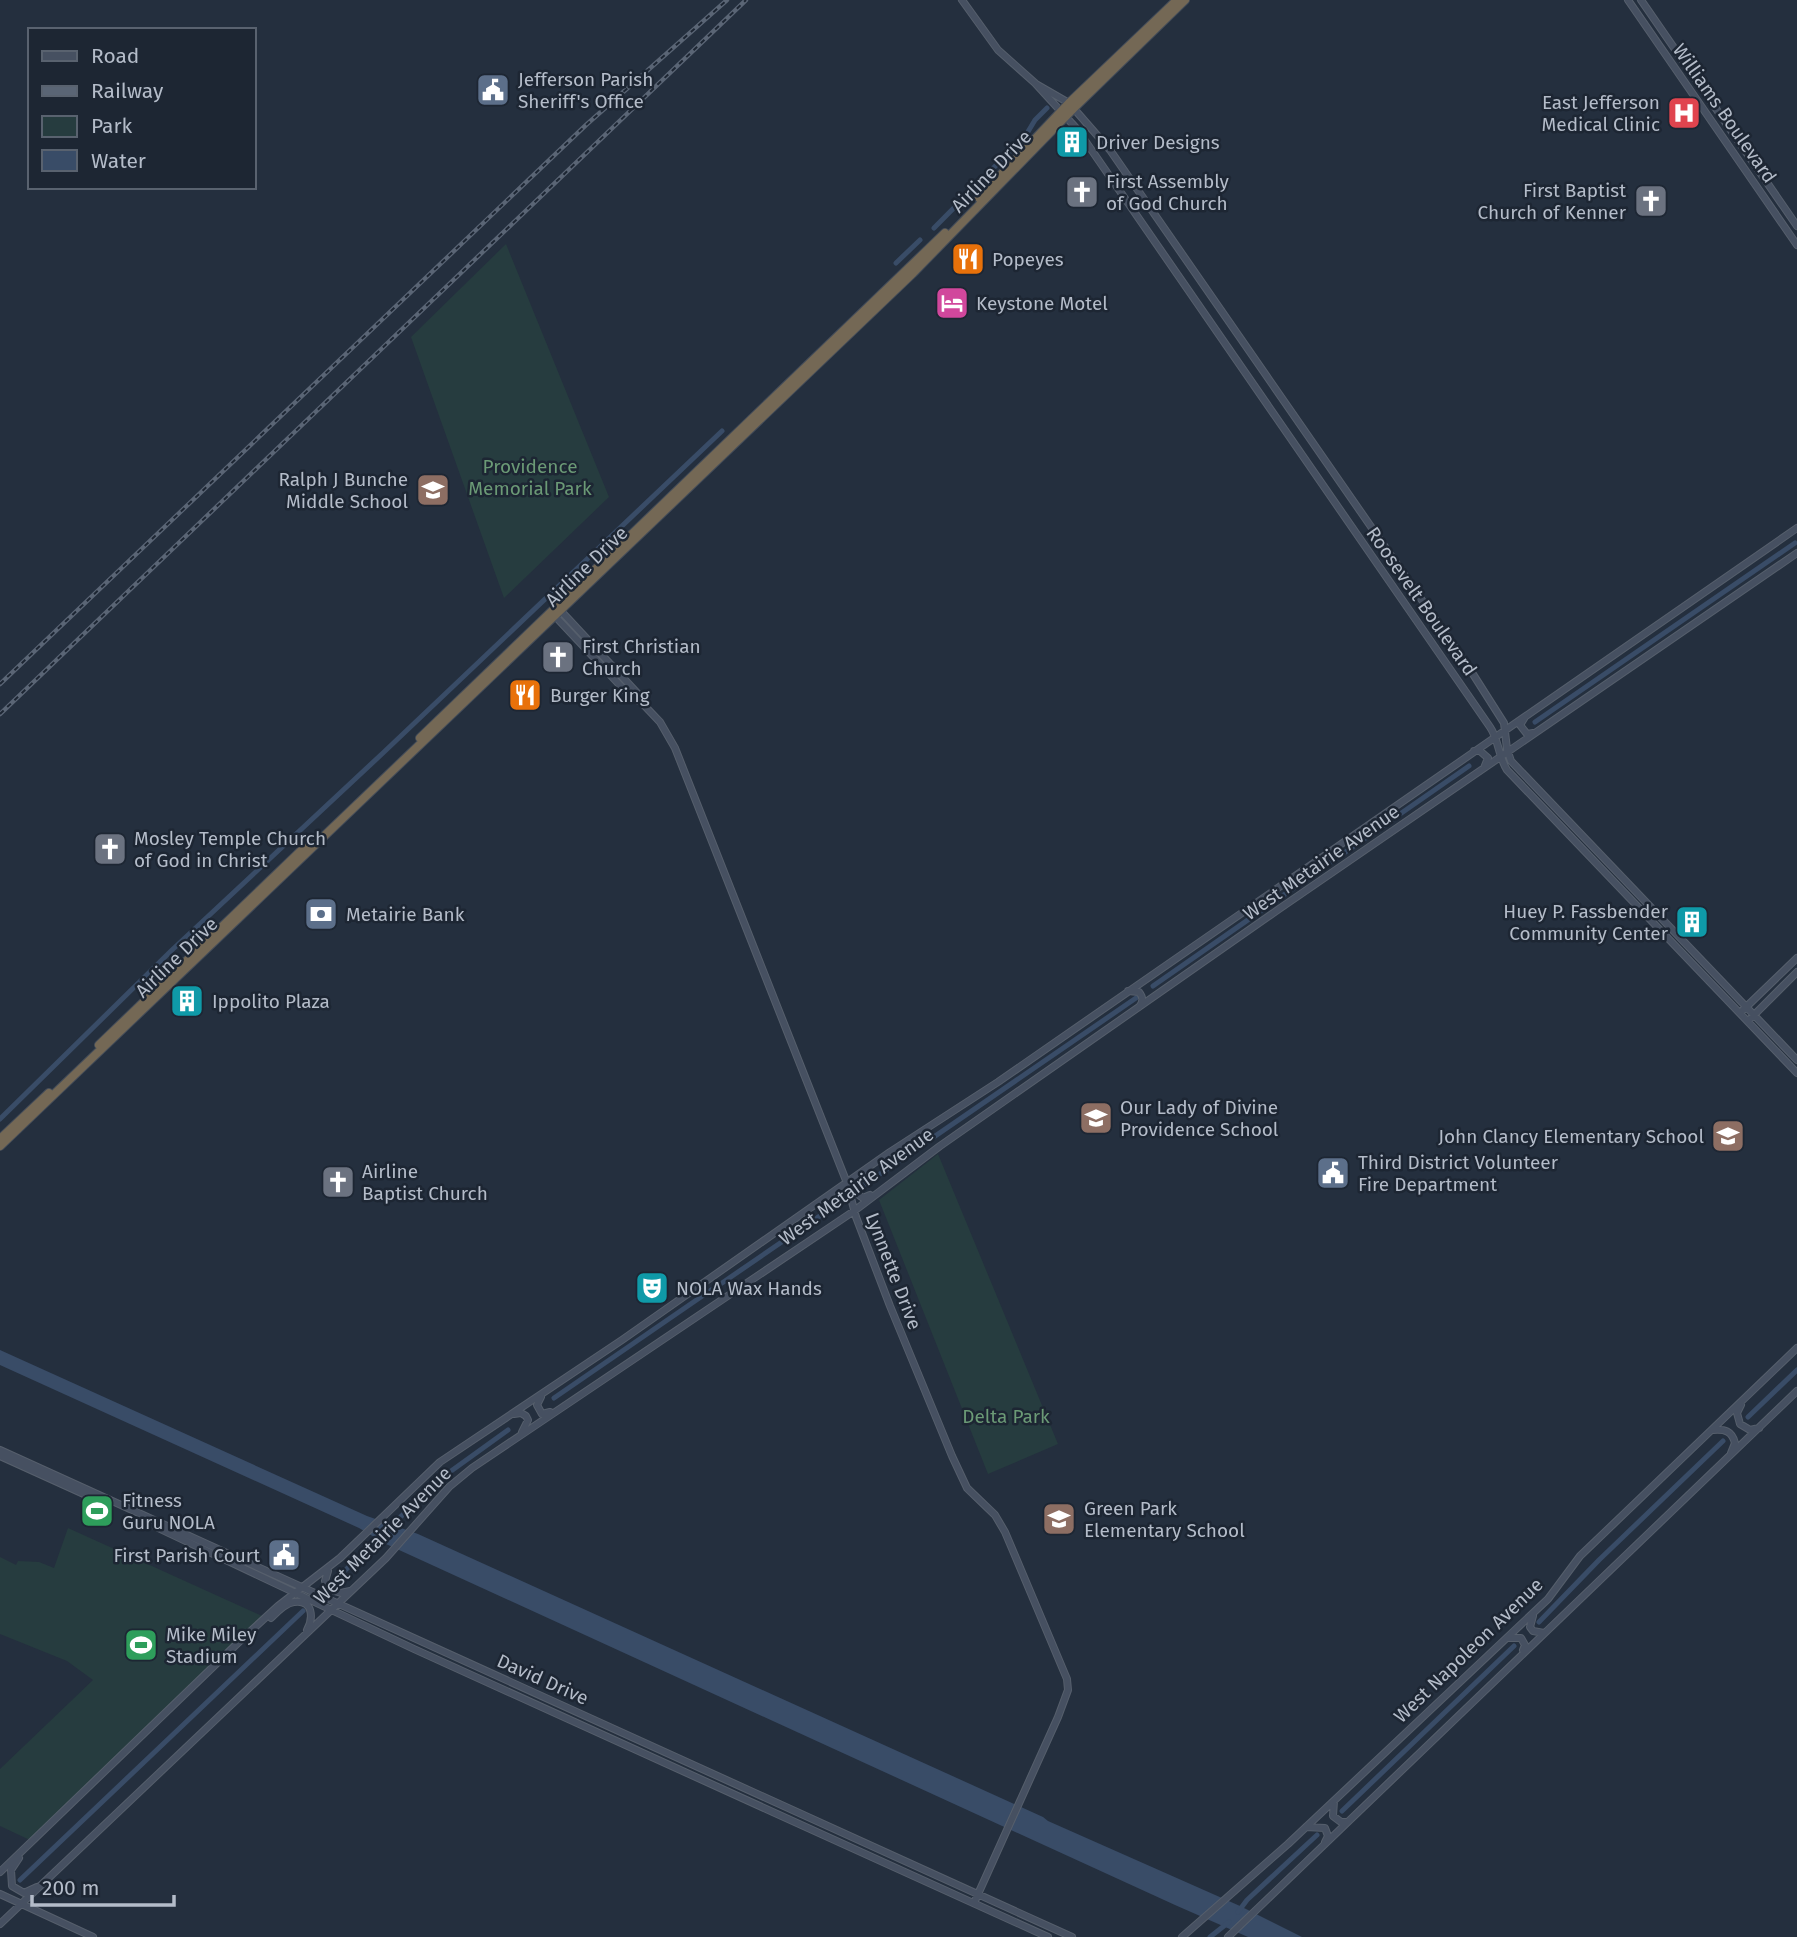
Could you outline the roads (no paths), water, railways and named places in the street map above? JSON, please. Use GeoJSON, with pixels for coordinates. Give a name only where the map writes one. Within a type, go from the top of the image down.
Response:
{"type":"FeatureCollection","features":[{"type":"Feature","properties":{"kind":"highway","name":"Airline Drive"},"geometry":{"type":"LineString","coordinates":[[0,1146],[623,547],[913,274],[1063,113],[1177,0]]}},
{"type":"Feature","properties":{"kind":"highway","name":"Airline Drive"},"geometry":{"type":"LineString","coordinates":[[1071,105],[1185,0]]}},
{"type":"Feature","properties":{"kind":"highway","name":"Airline Drive"},"geometry":{"type":"LineString","coordinates":[[0,1139],[556,613]]}},
{"type":"Feature","properties":{"kind":"main road"},"geometry":{"type":"LineString","coordinates":[[962,0],[993,44],[1035,83]]}},
{"type":"Feature","properties":{"kind":"main road","name":"Williams Boulevard"},"geometry":{"type":"LineString","coordinates":[[1628,0],[1797,245]]}},
{"type":"Feature","properties":{"kind":"main road","name":"Williams Boulevard"},"geometry":{"type":"LineString","coordinates":[[1642,0],[1797,226]]}},
{"type":"Feature","properties":{"kind":"main road","name":"Roosevelt Boulevard"},"geometry":{"type":"LineString","coordinates":[[1035,83],[1071,105],[1110,150],[1471,671],[1501,717],[1506,729],[1508,753]]}},
{"type":"Feature","properties":{"kind":"main road","name":"Roosevelt Boulevard"},"geometry":{"type":"LineString","coordinates":[[1035,83],[1077,129],[1496,736],[1500,758],[1510,773],[1797,1073]]}},
{"type":"Feature","properties":{"kind":"main road","name":"West Metairie Avenue"},"geometry":{"type":"LineString","coordinates":[[0,1872],[258,1624],[364,1537],[440,1462],[545,1393],[872,1164],[990,1087],[1797,528]]}},
{"type":"Feature","properties":{"kind":"main road","name":"West Metairie Avenue"},"geometry":{"type":"LineString","coordinates":[[0,1924],[386,1558],[449,1487],[553,1412],[854,1211],[940,1146],[1279,909],[1797,553]]}},
{"type":"Feature","properties":{"kind":"main road","name":"Lynnette Drive"},"geometry":{"type":"LineString","coordinates":[[556,613],[632,698],[641,702],[665,729],[680,758],[847,1183],[854,1211],[890,1306],[952,1456],[967,1488],[995,1515],[1005,1532],[1067,1679],[1068,1690],[1058,1717],[974,1903]]}},
{"type":"Feature","properties":{"kind":"main road"},"geometry":{"type":"LineString","coordinates":[[1529,713],[1522,721],[1521,729],[1527,734],[1538,732]]}},
{"type":"Feature","properties":{"kind":"main road"},"geometry":{"type":"LineString","coordinates":[[1474,751],[1480,751],[1488,758],[1483,769]]}},
{"type":"Feature","properties":{"kind":"main road"},"geometry":{"type":"LineString","coordinates":[[1508,753],[1513,764],[1797,1060]]}},
{"type":"Feature","properties":{"kind":"main road"},"geometry":{"type":"LineString","coordinates":[[1740,1013],[1797,958]]}},
{"type":"Feature","properties":{"kind":"main road"},"geometry":{"type":"LineString","coordinates":[[1747,1021],[1797,972]]}},
{"type":"Feature","properties":{"kind":"main road"},"geometry":{"type":"LineString","coordinates":[[1128,992],[1135,990],[1142,996],[1143,1000],[1136,1011]]}},
{"type":"Feature","properties":{"kind":"main road"},"geometry":{"type":"LineString","coordinates":[[872,1164],[860,1178],[856,1193],[863,1198],[880,1191]]}},
{"type":"Feature","properties":{"kind":"main road","name":"West Napoleon Avenue"},"geometry":{"type":"LineString","coordinates":[[1182,1937],[1233,1895],[1307,1827],[1548,1599],[1580,1556],[1797,1348]]}},
{"type":"Feature","properties":{"kind":"main road","name":"West Napoleon Avenue"},"geometry":{"type":"LineString","coordinates":[[1228,1937],[1797,1391]]}},
{"type":"Feature","properties":{"kind":"main road"},"geometry":{"type":"LineString","coordinates":[[545,1393],[538,1400],[539,1410],[542,1413],[553,1412]]}},
{"type":"Feature","properties":{"kind":"main road"},"geometry":{"type":"LineString","coordinates":[[1744,1401],[1737,1413],[1737,1419],[1744,1428],[1759,1428]]}},
{"type":"Feature","properties":{"kind":"main road"},"geometry":{"type":"LineString","coordinates":[[513,1415],[521,1413],[528,1420],[526,1428],[518,1436]]}},
{"type":"Feature","properties":{"kind":"main road"},"geometry":{"type":"LineString","coordinates":[[1713,1430],[1725,1430],[1734,1437],[1735,1443],[1728,1458]]}},
{"type":"Feature","properties":{"kind":"main road","name":"David Drive"},"geometry":{"type":"LineString","coordinates":[[0,1450],[228,1557],[331,1610],[1048,1937]]}},
{"type":"Feature","properties":{"kind":"main road","name":"David Drive"},"geometry":{"type":"LineString","coordinates":[[0,1456],[303,1588],[1072,1937]]}},
{"type":"Feature","properties":{"kind":"main road"},"geometry":{"type":"LineString","coordinates":[[331,1566],[325,1581],[329,1588],[341,1593],[352,1590]]}},
{"type":"Feature","properties":{"kind":"main road"},"geometry":{"type":"LineString","coordinates":[[258,1624],[270,1619],[284,1606],[294,1602],[304,1603],[309,1608],[312,1621],[297,1643]]}},
{"type":"Feature","properties":{"kind":"main road"},"geometry":{"type":"LineString","coordinates":[[1535,1611],[1530,1628],[1544,1633]]}},
{"type":"Feature","properties":{"kind":"main road"},"geometry":{"type":"LineString","coordinates":[[1505,1640],[1516,1636],[1521,1638],[1525,1645],[1521,1655]]}},
{"type":"Feature","properties":{"kind":"main road"},"geometry":{"type":"LineString","coordinates":[[1335,1800],[1333,1816],[1340,1822],[1348,1822]]}},
{"type":"Feature","properties":{"kind":"main road"},"geometry":{"type":"LineString","coordinates":[[1307,1827],[1325,1828],[1328,1836],[1325,1844]]}},
{"type":"Feature","properties":{"kind":"main road"},"geometry":{"type":"LineString","coordinates":[[854,1849],[858,1840]]}},
{"type":"Feature","properties":{"kind":"main road"},"geometry":{"type":"LineString","coordinates":[[28,1844],[11,1870],[12,1886],[24,1893],[42,1885]]}},
{"type":"Feature","properties":{"kind":"main road"},"geometry":{"type":"LineString","coordinates":[[0,1894],[93,1937]]}},
{"type":"Feature","properties":{"kind":"water"},"geometry":{"type":"Polygon","coordinates":[[[0,1350],[367,1516],[418,1534],[1240,1906],[1302,1937],[1248,1937],[1175,1905],[0,1365],[0,1350]]]}},
{"type":"Feature","properties":{"kind":"waterway"},"geometry":{"type":"LineString","coordinates":[[934,228],[1026,135],[1035,120],[1047,108]]}},
{"type":"Feature","properties":{"kind":"waterway"},"geometry":{"type":"LineString","coordinates":[[896,263],[920,240]]}},
{"type":"Feature","properties":{"kind":"waterway"},"geometry":{"type":"LineString","coordinates":[[0,1119],[172,950],[722,431]]}},
{"type":"Feature","properties":{"kind":"waterway"},"geometry":{"type":"LineString","coordinates":[[1535,722],[1795,543]]}},
{"type":"Feature","properties":{"kind":"waterway"},"geometry":{"type":"LineString","coordinates":[[1153,986],[1469,766]]}},
{"type":"Feature","properties":{"kind":"waterway"},"geometry":{"type":"LineString","coordinates":[[861,1187],[1136,998]]}},
{"type":"Feature","properties":{"kind":"waterway"},"geometry":{"type":"LineString","coordinates":[[722,1283],[843,1200]]}},
{"type":"Feature","properties":{"kind":"waterway"},"geometry":{"type":"LineString","coordinates":[[554,1398],[711,1290]]}},
{"type":"Feature","properties":{"kind":"waterway"},"geometry":{"type":"LineString","coordinates":[[1748,1417],[1797,1370]]}},
{"type":"Feature","properties":{"kind":"waterway"},"geometry":{"type":"LineString","coordinates":[[388,1529],[440,1479],[508,1430]]}},
{"type":"Feature","properties":{"kind":"waterway"},"geometry":{"type":"LineString","coordinates":[[1539,1622],[1599,1560],[1723,1441]]}},
{"type":"Feature","properties":{"kind":"waterway"},"geometry":{"type":"LineString","coordinates":[[335,1580],[381,1536]]}},
{"type":"Feature","properties":{"kind":"waterway"},"geometry":{"type":"LineString","coordinates":[[20,1880],[303,1611]]}},
{"type":"Feature","properties":{"kind":"waterway"},"geometry":{"type":"LineString","coordinates":[[1342,1811],[1514,1646]]}},
{"type":"Feature","properties":{"kind":"waterway"},"geometry":{"type":"LineString","coordinates":[[1238,1912],[1247,1900],[1317,1835]]}},
{"type":"Feature","properties":{"kind":"waterway"},"geometry":{"type":"LineString","coordinates":[[1210,1937],[1229,1922]]}},
{"type":"Feature","properties":{"kind":"railway"},"geometry":{"type":"LineString","coordinates":[[0,684],[586,125],[727,0]]}},
{"type":"Feature","properties":{"kind":"railway"},"geometry":{"type":"LineString","coordinates":[[0,714],[746,0]]}},
{"type":"Feature","properties":{"kind":"place","name":"Jefferson Parish Sheriff's Office"},"geometry":{"type":"Point","coordinates":[493,90]}},
{"type":"Feature","properties":{"kind":"place","name":"East Jefferson Medical Clinic"},"geometry":{"type":"Point","coordinates":[1684,113]}},
{"type":"Feature","properties":{"kind":"place","name":"Driver Designs"},"geometry":{"type":"Point","coordinates":[1072,142]}},
{"type":"Feature","properties":{"kind":"place","name":"First Assembly of God Church"},"geometry":{"type":"Point","coordinates":[1082,192]}},
{"type":"Feature","properties":{"kind":"place","name":"First Baptist Church of Kenner"},"geometry":{"type":"Point","coordinates":[1651,201]}},
{"type":"Feature","properties":{"kind":"place","name":"Popeyes"},"geometry":{"type":"Point","coordinates":[968,259]}},
{"type":"Feature","properties":{"kind":"place","name":"Keystone Motel"},"geometry":{"type":"Point","coordinates":[952,303]}},
{"type":"Feature","properties":{"kind":"place","name":"Ralph J Bunche Middle School"},"geometry":{"type":"Point","coordinates":[433,490]}},
{"type":"Feature","properties":{"kind":"place","name":"First Christian Church"},"geometry":{"type":"Point","coordinates":[558,657]}},
{"type":"Feature","properties":{"kind":"place","name":"Burger King"},"geometry":{"type":"Point","coordinates":[525,695]}},
{"type":"Feature","properties":{"kind":"place","name":"Mosley Temple Church of God in Christ"},"geometry":{"type":"Point","coordinates":[110,849]}},
{"type":"Feature","properties":{"kind":"place","name":"Metairie Bank"},"geometry":{"type":"Point","coordinates":[321,914]}},
{"type":"Feature","properties":{"kind":"place","name":"Huey P. Fassbender Community Center"},"geometry":{"type":"Point","coordinates":[1692,922]}},
{"type":"Feature","properties":{"kind":"place","name":"Ippolito Plaza"},"geometry":{"type":"Point","coordinates":[187,1001]}},
{"type":"Feature","properties":{"kind":"place","name":"Our Lady of Divine Providence School"},"geometry":{"type":"Point","coordinates":[1096,1118]}},
{"type":"Feature","properties":{"kind":"place","name":"John Clancy Elementary School"},"geometry":{"type":"Point","coordinates":[1728,1136]}},
{"type":"Feature","properties":{"kind":"place","name":"Third District Volunteer Fire Department"},"geometry":{"type":"Point","coordinates":[1333,1173]}},
{"type":"Feature","properties":{"kind":"place","name":"Airline Baptist Church"},"geometry":{"type":"Point","coordinates":[338,1182]}},
{"type":"Feature","properties":{"kind":"place","name":"NOLA Wax Hands"},"geometry":{"type":"Point","coordinates":[652,1288]}},
{"type":"Feature","properties":{"kind":"place","name":"Fitness Guru NOLA"},"geometry":{"type":"Point","coordinates":[97,1511]}},
{"type":"Feature","properties":{"kind":"place","name":"Green Park Elementary School"},"geometry":{"type":"Point","coordinates":[1059,1519]}},
{"type":"Feature","properties":{"kind":"place","name":"First Parish Court"},"geometry":{"type":"Point","coordinates":[284,1555]}},
{"type":"Feature","properties":{"kind":"place","name":"Mike Miley Stadium"},"geometry":{"type":"Point","coordinates":[141,1645]}},
{"type":"Feature","properties":{"kind":"park label","name":"Providence Memorial Park"},"geometry":{"type":"Point","coordinates":[530,477]}},
{"type":"Feature","properties":{"kind":"park label","name":"Delta Park"},"geometry":{"type":"Point","coordinates":[1006,1416]}}]}
